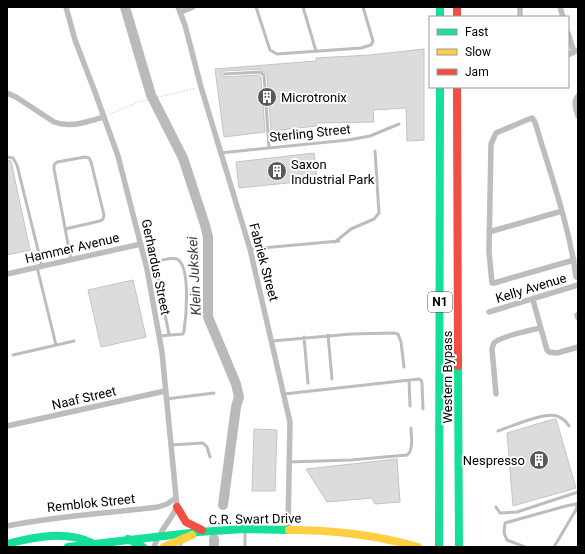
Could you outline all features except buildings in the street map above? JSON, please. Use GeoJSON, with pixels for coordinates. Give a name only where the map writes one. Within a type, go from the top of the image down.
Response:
{"type":"FeatureCollection","features":[{"type":"Feature","properties":{"kind":"main road","name":"Western Bypass"},"geometry":{"type":"LineString","coordinates":[[439,547],[440,88]]}},
{"type":"Feature","properties":{"kind":"main road","name":"Western Bypass"},"geometry":{"type":"LineString","coordinates":[[457,88],[459,547]]}},
{"type":"Feature","properties":{"kind":"main road"},"geometry":{"type":"LineString","coordinates":[[178,507],[181,516],[189,525],[202,532]]}},
{"type":"Feature","properties":{"kind":"main road","name":"C.R. Swart Drive"},"geometry":{"type":"LineString","coordinates":[[68,547],[92,543],[202,532],[246,529],[288,529],[342,532],[418,547]]}},
{"type":"Feature","properties":{"kind":"main road"},"geometry":{"type":"LineString","coordinates":[[164,547],[181,543],[202,532]]}},
{"type":"Feature","properties":{"kind":"main road","name":"C.R. Swart Drive"},"geometry":{"type":"LineString","coordinates":[[7,544],[31,538],[58,536],[77,537],[92,543]]}},
{"type":"Feature","properties":{"kind":"main road"},"geometry":{"type":"LineString","coordinates":[[128,539],[144,547]]}},
{"type":"Feature","properties":{"kind":"street","name":"Gerhardus Street"},"geometry":{"type":"LineString","coordinates":[[66,7],[75,40],[118,156],[141,244],[153,298],[159,336],[178,507]]}},
{"type":"Feature","properties":{"kind":"street"},"geometry":{"type":"LineString","coordinates":[[180,9],[193,7]]}},
{"type":"Feature","properties":{"kind":"street","name":"Fabriek Street"},"geometry":{"type":"LineString","coordinates":[[180,9],[220,153],[250,249],[290,422],[288,529]]}},
{"type":"Feature","properties":{"kind":"street"},"geometry":{"type":"LineString","coordinates":[[569,37],[573,52]]}},
{"type":"Feature","properties":{"kind":"street"},"geometry":{"type":"LineString","coordinates":[[7,93],[61,124],[71,125],[104,117]]}},
{"type":"Feature","properties":{"kind":"street"},"geometry":{"type":"LineString","coordinates":[[578,96],[575,104],[578,116]]}},
{"type":"Feature","properties":{"kind":"street"},"geometry":{"type":"LineString","coordinates":[[574,260],[493,283],[491,281],[489,252],[491,151],[492,140],[499,131],[532,118],[535,122],[562,211],[574,260],[577,282]]}},
{"type":"Feature","properties":{"kind":"street"},"geometry":{"type":"LineString","coordinates":[[489,232],[562,211]]}},
{"type":"Feature","properties":{"kind":"street","name":"Hammer Avenue"},"geometry":{"type":"LineString","coordinates":[[7,274],[141,244]]}},
{"type":"Feature","properties":{"kind":"street","name":"Kelly Avenue"},"geometry":{"type":"LineString","coordinates":[[490,312],[533,300],[577,282]]}},
{"type":"Feature","properties":{"kind":"street"},"geometry":{"type":"LineString","coordinates":[[533,300],[547,350],[549,352],[557,353],[578,347]]}},
{"type":"Feature","properties":{"kind":"street"},"geometry":{"type":"LineString","coordinates":[[496,394],[492,349],[494,343],[498,339],[540,328]]}},
{"type":"Feature","properties":{"kind":"street","name":"Naaf Street"},"geometry":{"type":"LineString","coordinates":[[7,426],[165,391]]}},
{"type":"Feature","properties":{"kind":"street","name":"Remblok Street"},"geometry":{"type":"LineString","coordinates":[[7,526],[81,515],[158,507],[167,504],[176,498]]}},
{"type":"Feature","properties":{"kind":"street"},"geometry":{"type":"LineString","coordinates":[[154,547],[158,536],[178,507]]}},
{"type":"Feature","properties":{"kind":"lane"},"geometry":{"type":"LineString","coordinates":[[256,7],[268,46],[273,53],[277,54],[361,48],[371,45],[373,42],[363,7]]}},
{"type":"Feature","properties":{"kind":"lane"},"geometry":{"type":"LineString","coordinates":[[303,7],[316,51]]}},
{"type":"Feature","properties":{"kind":"lane"},"geometry":{"type":"LineString","coordinates":[[224,74],[260,72],[264,75],[270,148]]}},
{"type":"Feature","properties":{"kind":"lane","name":"Sterling Street"},"geometry":{"type":"LineString","coordinates":[[220,153],[355,139],[370,136],[399,124]]}},
{"type":"Feature","properties":{"kind":"lane"},"geometry":{"type":"LineString","coordinates":[[335,242],[351,229],[374,218],[379,213],[375,151]]}},
{"type":"Feature","properties":{"kind":"lane"},"geometry":{"type":"LineString","coordinates":[[7,157],[13,158],[17,165],[56,345]]}},
{"type":"Feature","properties":{"kind":"lane"},"geometry":{"type":"LineString","coordinates":[[65,229],[103,219],[104,215],[89,158],[85,157],[56,162],[54,165],[54,169],[65,229],[71,260]]}},
{"type":"Feature","properties":{"kind":"lane"},"geometry":{"type":"LineString","coordinates":[[250,249],[339,241]]}},
{"type":"Feature","properties":{"kind":"lane"},"geometry":{"type":"LineString","coordinates":[[159,336],[169,336],[179,335],[184,333],[186,277],[183,266],[178,260],[172,258],[158,261],[157,264],[158,279],[169,336]]}},
{"type":"Feature","properties":{"kind":"lane"},"geometry":{"type":"LineString","coordinates":[[272,341],[328,335],[390,332],[398,334],[402,342],[404,367]]}},
{"type":"Feature","properties":{"kind":"lane"},"geometry":{"type":"LineString","coordinates":[[328,335],[332,379]]}},
{"type":"Feature","properties":{"kind":"lane"},"geometry":{"type":"LineString","coordinates":[[304,337],[308,383]]}},
{"type":"Feature","properties":{"kind":"lane"},"geometry":{"type":"LineString","coordinates":[[13,355],[74,341]]}},
{"type":"Feature","properties":{"kind":"lane"},"geometry":{"type":"LineString","coordinates":[[284,394],[419,379],[422,380],[423,409]]}},
{"type":"Feature","properties":{"kind":"lane"},"geometry":{"type":"LineString","coordinates":[[409,380],[410,406]]}},
{"type":"Feature","properties":{"kind":"lane"},"geometry":{"type":"LineString","coordinates":[[166,399],[214,393]]}},
{"type":"Feature","properties":{"kind":"lane"},"geometry":{"type":"LineString","coordinates":[[498,430],[543,416],[551,415],[562,418],[569,426]]}},
{"type":"Feature","properties":{"kind":"lane"},"geometry":{"type":"LineString","coordinates":[[290,462],[351,460],[407,455],[410,453],[411,449],[411,428]]}},
{"type":"Feature","properties":{"kind":"lane"},"geometry":{"type":"LineString","coordinates":[[171,445],[203,443],[207,447],[210,457]]}},
{"type":"Feature","properties":{"kind":"lane"},"geometry":{"type":"LineString","coordinates":[[496,507],[500,513],[512,513],[578,492]]}},
{"type":"Feature","properties":{"kind":"lane"},"geometry":{"type":"LineString","coordinates":[[577,505],[578,512]]}},
{"type":"Feature","properties":{"kind":"lane"},"geometry":{"type":"LineString","coordinates":[[525,547],[507,540],[504,533],[505,523],[561,507],[577,505]]}},
{"type":"Feature","properties":{"kind":"lane"},"geometry":{"type":"LineString","coordinates":[[554,547],[577,505]]}},
{"type":"Feature","properties":{"kind":"lane"},"geometry":{"type":"LineString","coordinates":[[245,547],[246,529]]}},
{"type":"Feature","properties":{"kind":"path"},"geometry":{"type":"LineString","coordinates":[[104,117],[138,102],[201,87]]}},
{"type":"Feature","properties":{"kind":"waterway","name":"Klein Jukskei"},"geometry":{"type":"LineString","coordinates":[[125,7],[151,95],[183,158],[208,237],[208,317],[236,384],[239,397],[236,407],[223,505]]}},
{"type":"Feature","properties":{"kind":"waterway","name":"Klein Jukskei"},"geometry":{"type":"LineString","coordinates":[[214,539],[214,547]]}},
{"type":"Feature","properties":{"kind":"traffic: fast"},"geometry":{"type":"LineString","coordinates":[[440,7],[440,16]]}},
{"type":"Feature","properties":{"kind":"traffic: fast"},"geometry":{"type":"LineString","coordinates":[[439,547],[440,88]]}},
{"type":"Feature","properties":{"kind":"traffic: fast"},"geometry":{"type":"LineString","coordinates":[[458,366],[459,547]]}},
{"type":"Feature","properties":{"kind":"traffic: fast"},"geometry":{"type":"LineString","coordinates":[[68,547],[199,532],[243,529],[289,530]]}},
{"type":"Feature","properties":{"kind":"traffic: fast"},"geometry":{"type":"LineString","coordinates":[[7,544],[50,536],[72,537],[92,543]]}},
{"type":"Feature","properties":{"kind":"traffic: fast"},"geometry":{"type":"LineString","coordinates":[[128,539],[143,547]]}},
{"type":"Feature","properties":{"kind":"traffic: slow"},"geometry":{"type":"LineString","coordinates":[[289,530],[354,534],[386,539],[418,547]]}},
{"type":"Feature","properties":{"kind":"traffic: slow"},"geometry":{"type":"LineString","coordinates":[[164,547],[192,535]]}},
{"type":"Feature","properties":{"kind":"traffic: jam"},"geometry":{"type":"LineString","coordinates":[[457,7],[457,16]]}},
{"type":"Feature","properties":{"kind":"traffic: jam"},"geometry":{"type":"LineString","coordinates":[[457,88],[458,366]]}},
{"type":"Feature","properties":{"kind":"traffic: jam"},"geometry":{"type":"LineString","coordinates":[[177,507],[186,522],[202,530]]}},
{"type":"Feature","properties":{"kind":"place","name":"Microtronix"},"geometry":{"type":"Point","coordinates":[267,97]}},
{"type":"Feature","properties":{"kind":"place","name":"Saxon Industrial Park"},"geometry":{"type":"Point","coordinates":[277,171]}},
{"type":"Feature","properties":{"kind":"place","name":"Nespresso"},"geometry":{"type":"Point","coordinates":[539,460]}}]}
